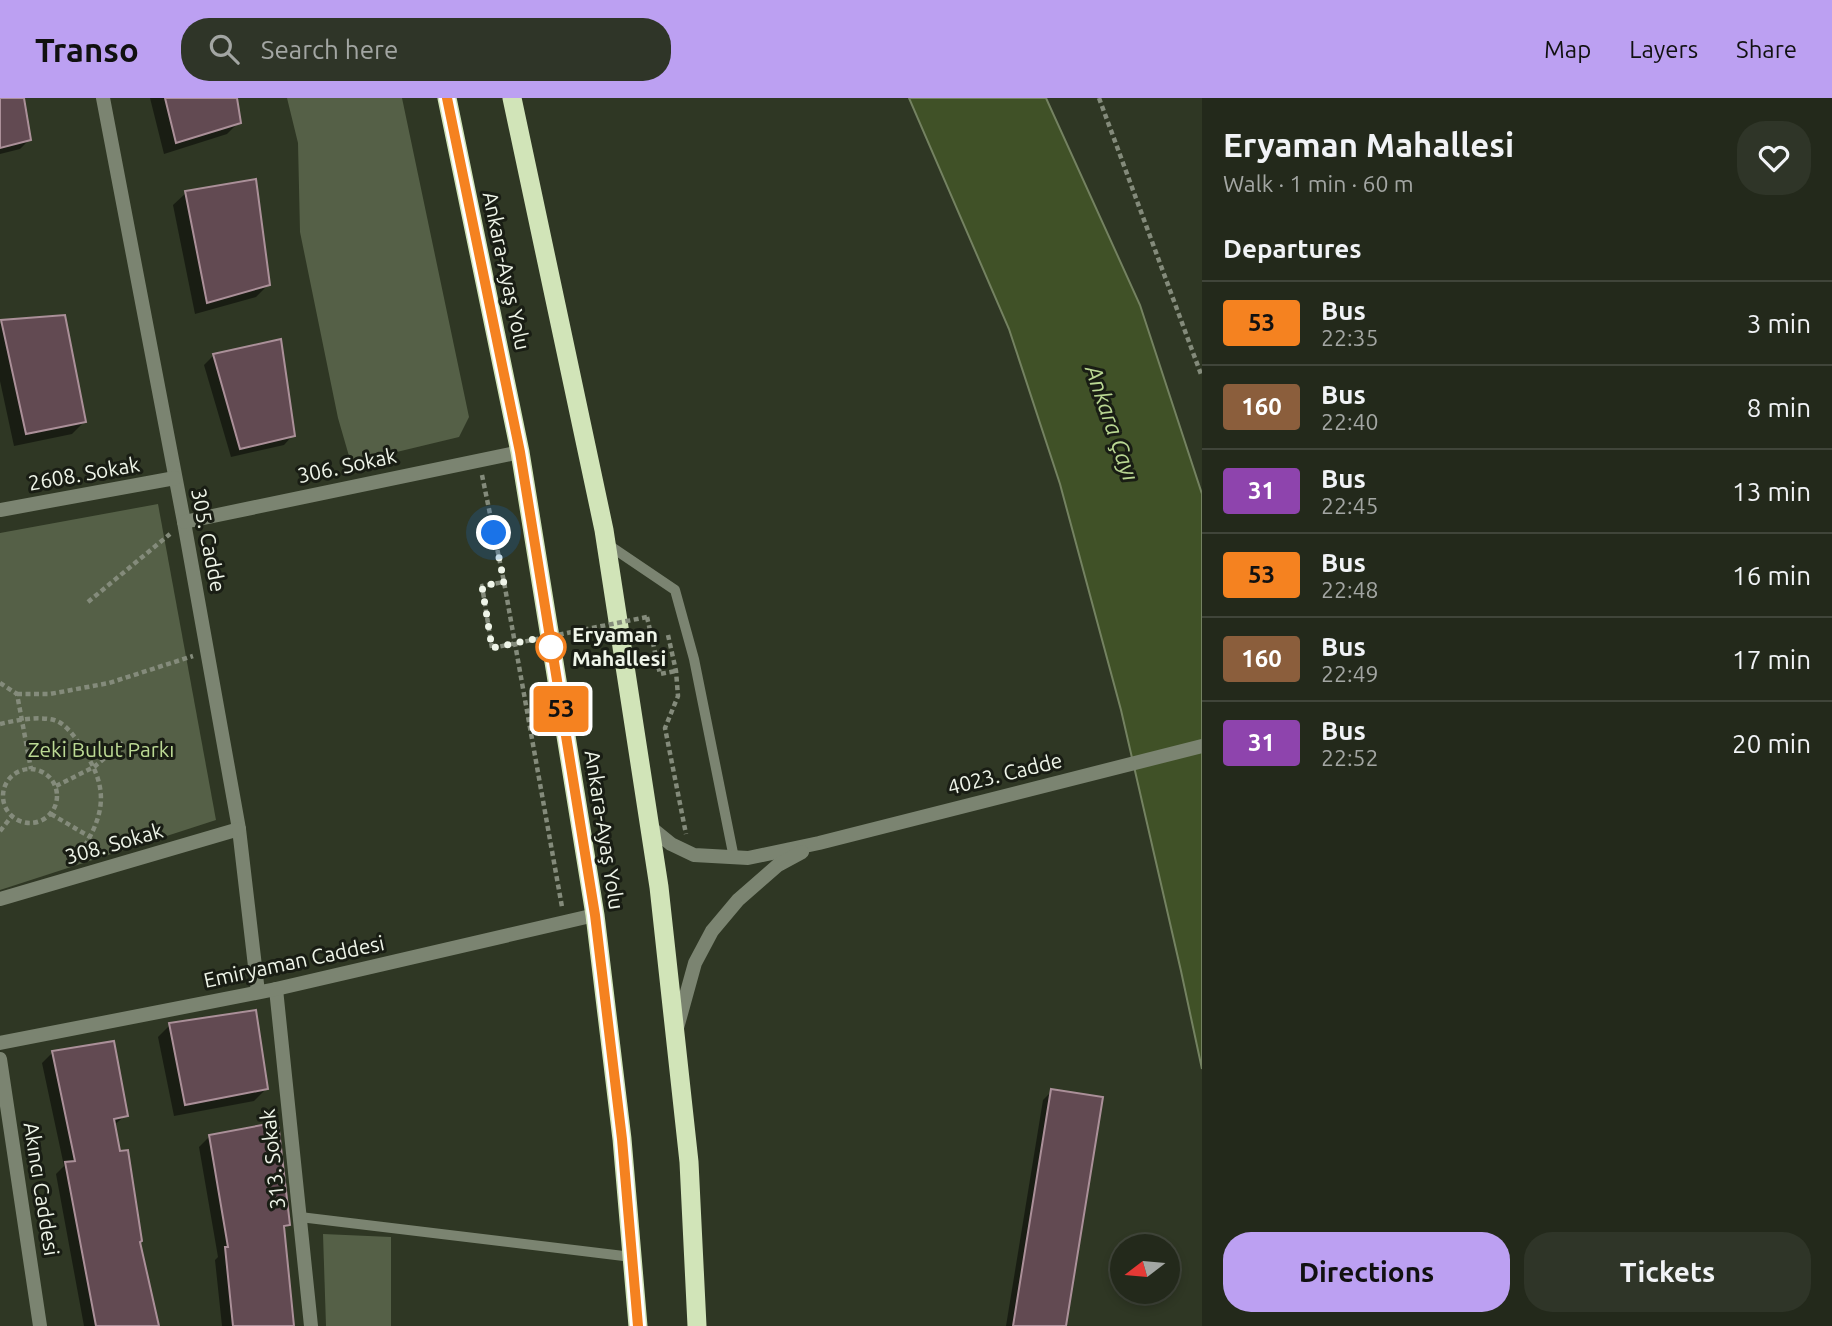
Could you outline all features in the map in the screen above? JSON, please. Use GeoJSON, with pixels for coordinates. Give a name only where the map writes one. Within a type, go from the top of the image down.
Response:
{"type":"FeatureCollection","features":[{"type":"Feature","properties":{"kind":"highway","name":"Ankara-Ayaş Yolu"},"geometry":{"type":"LineString","coordinates":[[447,98],[520,452],[595,915],[622,1139],[638,1326]]}},
{"type":"Feature","properties":{"kind":"highway","name":"Ankara-Ayaş Yolu"},"geometry":{"type":"LineString","coordinates":[[512,98],[607,544],[650,827],[689,1162],[697,1326]]}},
{"type":"Feature","properties":{"kind":"street","name":"305. Cadde"},"geometry":{"type":"LineString","coordinates":[[103,98],[239,829],[258,992]]}},
{"type":"Feature","properties":{"kind":"street","name":"306. Sokak"},"geometry":{"type":"LineString","coordinates":[[184,522],[520,452]]}},
{"type":"Feature","properties":{"kind":"street","name":"2608. Sokak"},"geometry":{"type":"LineString","coordinates":[[0,510],[175,478]]}},
{"type":"Feature","properties":{"kind":"street","name":"4023. Cadde"},"geometry":{"type":"LineString","coordinates":[[650,827],[671,845],[690,853],[748,858],[1202,746]]}},
{"type":"Feature","properties":{"kind":"street","name":"308. Sokak"},"geometry":{"type":"LineString","coordinates":[[0,899],[239,829]]}},
{"type":"Feature","properties":{"kind":"street","name":"4023. Cadde"},"geometry":{"type":"LineString","coordinates":[[675,1033],[695,963],[712,930],[738,900],[778,864],[819,842]]}},
{"type":"Feature","properties":{"kind":"street","name":"Emiryaman Caddesi"},"geometry":{"type":"LineString","coordinates":[[0,1043],[276,989],[595,915]]}},
{"type":"Feature","properties":{"kind":"street","name":"313. Sokak"},"geometry":{"type":"LineString","coordinates":[[276,989],[312,1326]]}},
{"type":"Feature","properties":{"kind":"street","name":"Akıncı Caddesi"},"geometry":{"type":"LineString","coordinates":[[0,1059],[40,1326]]}},
{"type":"Feature","properties":{"kind":"lane"},"geometry":{"type":"LineString","coordinates":[[607,544],[674,590],[694,659],[733,858]]}},
{"type":"Feature","properties":{"kind":"lane"},"geometry":{"type":"LineString","coordinates":[[300,1217],[632,1257]]}},
{"type":"Feature","properties":{"kind":"path"},"geometry":{"type":"LineString","coordinates":[[1099,98],[1202,377]]}},
{"type":"Feature","properties":{"kind":"path"},"geometry":{"type":"LineString","coordinates":[[479,460],[504,582],[565,923]]}},
{"type":"Feature","properties":{"kind":"path"},"geometry":{"type":"LineString","coordinates":[[88,602],[184,522]]}},
{"type":"Feature","properties":{"kind":"path"},"geometry":{"type":"LineString","coordinates":[[504,582],[482,586],[492,648],[647,617],[660,674],[676,671]]}},
{"type":"Feature","properties":{"kind":"path"},"geometry":{"type":"LineString","coordinates":[[667,627],[678,696],[665,728],[690,853]]}},
{"type":"Feature","properties":{"kind":"path"},"geometry":{"type":"LineString","coordinates":[[0,683],[17,694],[50,694],[109,683],[207,651]]}},
{"type":"Feature","properties":{"kind":"path"},"geometry":{"type":"LineString","coordinates":[[17,694],[31,769]]}},
{"type":"Feature","properties":{"kind":"path"},"geometry":{"type":"LineString","coordinates":[[0,724],[22,720],[57,720],[73,734],[101,783],[102,805],[84,847]]}},
{"type":"Feature","properties":{"kind":"path"},"geometry":{"type":"LineString","coordinates":[[56,786],[94,768],[123,743]]}},
{"type":"Feature","properties":{"kind":"path"},"geometry":{"type":"LineString","coordinates":[[31,769],[42,771],[49,776],[56,786],[57,801],[51,814],[31,823],[22,822],[12,816],[4,803],[3,794],[5,785],[16,772],[31,769]]}},
{"type":"Feature","properties":{"kind":"path"},"geometry":{"type":"LineString","coordinates":[[51,814],[90,837]]}},
{"type":"Feature","properties":{"kind":"path"},"geometry":{"type":"LineString","coordinates":[[0,831],[12,816]]}},
{"type":"Feature","properties":{"kind":"green space"},"geometry":{"type":"Polygon","coordinates":[[[287,98],[402,98],[469,417],[459,437],[351,463],[338,418],[300,232],[298,143],[287,98]]]}},
{"type":"Feature","properties":{"kind":"green space","name":"Zeki Bulut Parkı"},"geometry":{"type":"Polygon","coordinates":[[[158,504],[216,820],[0,890],[0,533],[158,504]]]}},
{"type":"Feature","properties":{"kind":"green space"},"geometry":{"type":"Polygon","coordinates":[[[323,1234],[391,1237],[391,1326],[326,1326],[323,1234]]]}},
{"type":"Feature","properties":{"kind":"water","name":"Ankara Çayı"},"geometry":{"type":"Polygon","coordinates":[[[909,98],[1046,98],[1140,305],[1202,494],[1202,1069],[1121,710],[1060,484],[1009,329],[909,98]]]}},
{"type":"Feature","properties":{"kind":"building"},"geometry":{"type":"Polygon","coordinates":[[[0,98],[24,98],[31,140],[0,148],[0,98]]]}},
{"type":"Feature","properties":{"kind":"building"},"geometry":{"type":"Polygon","coordinates":[[[165,98],[237,98],[241,123],[176,143],[165,98]]]}},
{"type":"Feature","properties":{"kind":"building"},"geometry":{"type":"Polygon","coordinates":[[[256,179],[270,285],[207,303],[185,191],[256,179]]]}},
{"type":"Feature","properties":{"kind":"building"},"geometry":{"type":"Polygon","coordinates":[[[65,315],[86,422],[26,434],[1,320],[65,315]]]}},
{"type":"Feature","properties":{"kind":"building"},"geometry":{"type":"Polygon","coordinates":[[[281,339],[295,436],[240,449],[213,354],[281,339]]]}},
{"type":"Feature","properties":{"kind":"building"},"geometry":{"type":"Polygon","coordinates":[[[256,1010],[268,1089],[185,1105],[169,1023],[256,1010]]]}},
{"type":"Feature","properties":{"kind":"building"},"geometry":{"type":"Polygon","coordinates":[[[114,1041],[128,1116],[114,1119],[120,1151],[128,1150],[142,1241],[140,1242],[159,1326],[96,1326],[65,1162],[75,1161],[52,1051],[114,1041]]]}},
{"type":"Feature","properties":{"kind":"building"},"geometry":{"type":"Polygon","coordinates":[[[1051,1089],[1103,1097],[1066,1326],[1013,1326],[1051,1089]]]}},
{"type":"Feature","properties":{"kind":"building"},"geometry":{"type":"Polygon","coordinates":[[[278,1122],[290,1225],[284,1226],[294,1326],[233,1326],[225,1247],[228,1247],[209,1135],[278,1122]]]}},
{"type":"Feature","properties":{"kind":"bus line","name":"53"},"geometry":{"type":"LineString","coordinates":[[447,98],[520,452],[595,915],[622,1139],[638,1326]]}},
{"type":"Feature","properties":{"kind":"place","name":"Eryaman Mahallesi"},"geometry":{"type":"Point","coordinates":[551,647]}},
{"type":"Feature","properties":{"kind":"route"},"geometry":{"type":"LineString","coordinates":[[494,533],[504,582],[482,586],[492,648],[544,637],[551,647]]}}]}
